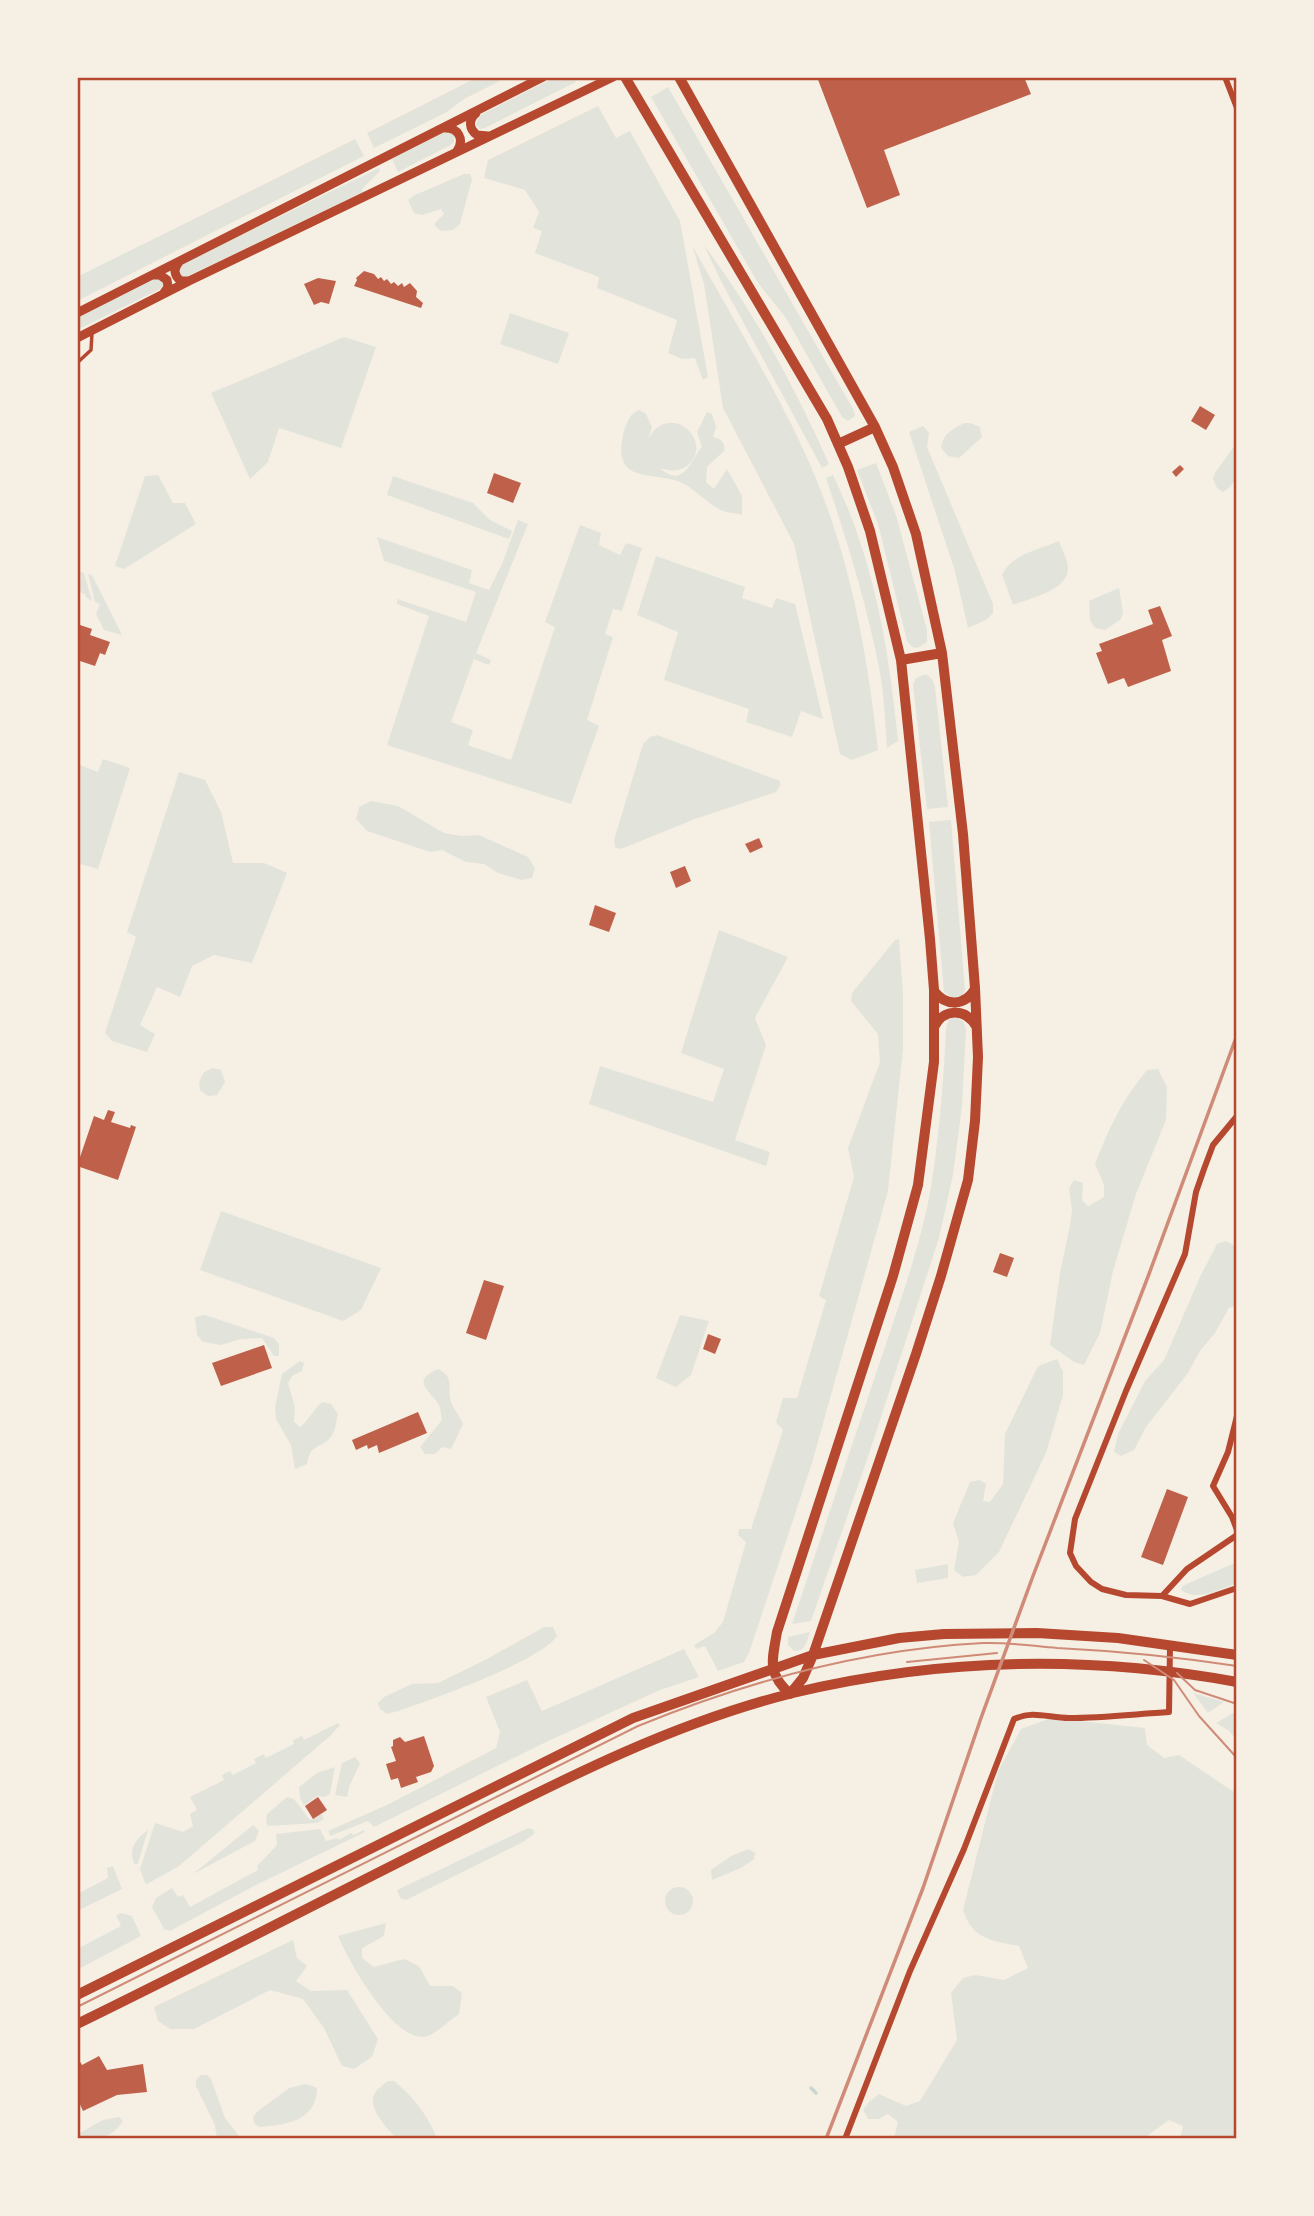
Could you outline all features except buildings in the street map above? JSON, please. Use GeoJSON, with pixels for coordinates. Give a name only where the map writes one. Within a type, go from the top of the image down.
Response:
{"type":"FeatureCollection","features":[{"type":"Feature","properties":{"kind":"main road"},"geometry":{"type":"LineString","coordinates":[[77,313],[544,77]]}},
{"type":"Feature","properties":{"kind":"main road"},"geometry":{"type":"LineString","coordinates":[[77,338],[189,281],[612,77]]}},
{"type":"Feature","properties":{"kind":"main road"},"geometry":{"type":"LineString","coordinates":[[625,77],[774,326],[827,419],[838,444],[870,531],[901,660],[918,816],[934,990],[934,1062],[918,1185],[892,1276],[783,1612],[772,1669],[779,1684],[790,1694]]}},
{"type":"Feature","properties":{"kind":"main road"},"geometry":{"type":"LineString","coordinates":[[679,77],[875,426],[893,467],[916,534],[942,653],[963,834],[975,988],[975,1121],[968,1180],[916,1354],[813,1655],[803,1678],[790,1694]]}},
{"type":"Feature","properties":{"kind":"main road"},"geometry":{"type":"LineString","coordinates":[[477,112],[470,121],[471,128],[477,135],[489,136]]}},
{"type":"Feature","properties":{"kind":"main road"},"geometry":{"type":"LineString","coordinates":[[440,130],[453,129],[459,135],[460,146],[452,153]]}},
{"type":"Feature","properties":{"kind":"main road"},"geometry":{"type":"LineString","coordinates":[[179,262],[175,268],[176,275],[181,281],[189,281]]}},
{"type":"Feature","properties":{"kind":"main road"},"geometry":{"type":"LineString","coordinates":[[152,276],[160,275],[167,280],[167,290],[162,295]]}},
{"type":"Feature","properties":{"kind":"main road"},"geometry":{"type":"LineString","coordinates":[[838,444],[875,426]]}},
{"type":"Feature","properties":{"kind":"main road"},"geometry":{"type":"LineString","coordinates":[[901,660],[942,653]]}},
{"type":"Feature","properties":{"kind":"main road"},"geometry":{"type":"LineString","coordinates":[[934,990],[944,1001],[954,1003],[965,1001],[975,988]]}},
{"type":"Feature","properties":{"kind":"main road"},"geometry":{"type":"LineString","coordinates":[[934,1027],[941,1017],[957,1012],[967,1015],[977,1026]]}},
{"type":"Feature","properties":{"kind":"main road"},"geometry":{"type":"LineString","coordinates":[[77,1995],[633,1718],[813,1655],[899,1638],[944,1634],[1118,1638],[1237,1655]]}},
{"type":"Feature","properties":{"kind":"main road"},"geometry":{"type":"LineString","coordinates":[[77,2024],[576,1773],[663,1734],[790,1694],[860,1679],[990,1665],[1094,1664],[1169,1671],[1237,1682]]}},
{"type":"Feature","properties":{"kind":"street"},"geometry":{"type":"LineString","coordinates":[[1225,77],[1237,108]]}},
{"type":"Feature","properties":{"kind":"street"},"geometry":{"type":"LineString","coordinates":[[1237,1116],[1213,1146],[1203,1169],[1195,1192],[1185,1254],[1121,1402],[1075,1518],[1070,1539],[1070,1553],[1076,1566],[1102,1589],[1126,1595],[1162,1596],[1190,1604],[1237,1588]]}},
{"type":"Feature","properties":{"kind":"street"},"geometry":{"type":"LineString","coordinates":[[1237,1416],[1228,1452],[1213,1486],[1237,1530]]}},
{"type":"Feature","properties":{"kind":"street"},"geometry":{"type":"LineString","coordinates":[[1162,1596],[1187,1569],[1237,1535]]}},
{"type":"Feature","properties":{"kind":"street"},"geometry":{"type":"LineString","coordinates":[[845,2139],[910,1971],[964,1849],[1014,1719],[1023,1715],[1043,1714],[1067,1718],[1169,1712],[1170,1647]]}},
{"type":"Feature","properties":{"kind":"lane"},"geometry":{"type":"LineString","coordinates":[[77,363],[91,350],[92,330]]}},
{"type":"Feature","properties":{"kind":"shaded area"},"geometry":{"type":"Polygon","coordinates":[[[478,77],[497,77],[500,81],[464,99],[447,112],[374,148],[367,133],[478,77]]]}},
{"type":"Feature","properties":{"kind":"shaded area"},"geometry":{"type":"Polygon","coordinates":[[[555,77],[573,77],[576,82],[485,128],[480,129],[476,125],[479,116],[555,77]]]}},
{"type":"Feature","properties":{"kind":"shaded area"},"geometry":{"type":"Polygon","coordinates":[[[668,87],[853,409],[855,416],[848,421],[842,417],[786,318],[758,283],[651,97],[668,87]]]}},
{"type":"Feature","properties":{"kind":"shaded area"},"geometry":{"type":"Polygon","coordinates":[[[598,106],[616,138],[630,131],[680,221],[708,377],[703,380],[695,358],[682,359],[668,353],[677,320],[597,288],[599,277],[535,253],[542,231],[533,228],[539,212],[525,190],[484,178],[488,160],[598,106]]]}},
{"type":"Feature","properties":{"kind":"shaded area"},"geometry":{"type":"Polygon","coordinates":[[[450,132],[454,136],[454,142],[449,146],[398,172],[392,159],[450,132]]]}},
{"type":"Feature","properties":{"kind":"shaded area"},"geometry":{"type":"Polygon","coordinates":[[[355,139],[364,156],[77,301],[77,277],[355,139]]]}},
{"type":"Feature","properties":{"kind":"shaded area"},"geometry":{"type":"Polygon","coordinates":[[[379,168],[380,171],[362,189],[363,192],[186,277],[178,273],[180,265],[379,168]]]}},
{"type":"Feature","properties":{"kind":"shaded area"},"geometry":{"type":"Polygon","coordinates":[[[464,174],[470,174],[472,179],[460,224],[453,230],[441,231],[435,226],[444,214],[441,209],[422,215],[414,213],[408,200],[464,174]]]}},
{"type":"Feature","properties":{"kind":"shaded area"},"geometry":{"type":"Polygon","coordinates":[[[692,245],[792,425],[819,486],[841,550],[858,616],[878,750],[852,760],[840,754],[794,544],[723,408],[704,284],[692,245]]]}},
{"type":"Feature","properties":{"kind":"shaded area"},"geometry":{"type":"Polygon","coordinates":[[[704,245],[757,323],[788,379],[829,464],[822,468],[722,283],[704,245]]]}},
{"type":"Feature","properties":{"kind":"shaded area"},"geometry":{"type":"Polygon","coordinates":[[[154,277],[163,281],[160,289],[77,330],[77,316],[154,277]]]}},
{"type":"Feature","properties":{"kind":"shaded area"},"geometry":{"type":"Polygon","coordinates":[[[510,313],[569,333],[558,364],[500,344],[510,313]]]}},
{"type":"Feature","properties":{"kind":"shaded area"},"geometry":{"type":"Polygon","coordinates":[[[344,337],[376,347],[341,448],[279,428],[268,462],[250,479],[211,393],[344,337]]]}},
{"type":"Feature","properties":{"kind":"shaded area"},"geometry":{"type":"Polygon","coordinates":[[[639,410],[646,414],[652,427],[648,439],[657,428],[667,423],[687,428],[693,436],[695,456],[687,466],[674,470],[660,468],[675,476],[686,470],[702,447],[697,432],[707,412],[712,414],[716,427],[713,437],[722,441],[725,450],[707,467],[706,482],[714,489],[727,469],[742,496],[742,515],[721,510],[680,482],[636,473],[628,468],[621,448],[624,431],[627,421],[639,410]]]}},
{"type":"Feature","properties":{"kind":"shaded area"},"geometry":{"type":"Polygon","coordinates":[[[964,423],[980,427],[982,437],[959,458],[948,456],[941,448],[944,439],[949,432],[964,423]]]}},
{"type":"Feature","properties":{"kind":"shaded area"},"geometry":{"type":"Polygon","coordinates":[[[923,426],[929,433],[927,447],[993,604],[993,613],[986,620],[968,628],[955,571],[909,432],[923,426]]]}},
{"type":"Feature","properties":{"kind":"shaded area"},"geometry":{"type":"Polygon","coordinates":[[[1237,442],[1236,477],[1223,492],[1217,488],[1213,479],[1237,442]]]}},
{"type":"Feature","properties":{"kind":"shaded area"},"geometry":{"type":"Polygon","coordinates":[[[876,463],[896,515],[927,630],[927,642],[918,648],[912,647],[907,641],[878,524],[857,470],[876,463]]]}},
{"type":"Feature","properties":{"kind":"shaded area"},"geometry":{"type":"Polygon","coordinates":[[[158,475],[173,503],[185,503],[196,524],[124,569],[115,566],[145,476],[158,475]]]}},
{"type":"Feature","properties":{"kind":"shaded area"},"geometry":{"type":"Polygon","coordinates":[[[833,475],[859,539],[878,605],[890,672],[898,741],[887,748],[879,667],[856,572],[826,478],[833,475]]]}},
{"type":"Feature","properties":{"kind":"shaded area"},"geometry":{"type":"Polygon","coordinates":[[[393,476],[473,503],[490,520],[512,531],[509,539],[387,495],[393,476]]]}},
{"type":"Feature","properties":{"kind":"shaded area"},"geometry":{"type":"Polygon","coordinates":[[[518,520],[528,524],[476,653],[491,660],[489,665],[474,659],[451,722],[473,730],[468,745],[511,760],[555,627],[545,622],[580,525],[601,533],[599,545],[620,555],[626,543],[642,548],[622,611],[613,609],[605,634],[613,637],[587,720],[599,726],[571,804],[387,745],[429,616],[397,604],[397,599],[466,622],[476,592],[384,561],[377,537],[472,570],[469,583],[489,590],[518,520]]]}},
{"type":"Feature","properties":{"kind":"shaded area"},"geometry":{"type":"Polygon","coordinates":[[[1059,541],[1068,565],[1066,577],[1046,593],[1013,605],[1002,575],[1006,568],[1026,554],[1059,541]]]}},
{"type":"Feature","properties":{"kind":"shaded area"},"geometry":{"type":"Polygon","coordinates":[[[656,556],[745,587],[742,598],[772,608],[776,598],[795,604],[823,719],[801,711],[792,737],[746,722],[749,709],[664,680],[678,632],[637,615],[656,556]]]}},
{"type":"Feature","properties":{"kind":"shaded area"},"geometry":{"type":"Polygon","coordinates":[[[77,570],[84,573],[92,601],[77,591],[77,570]]]}},
{"type":"Feature","properties":{"kind":"shaded area"},"geometry":{"type":"Polygon","coordinates":[[[88,574],[92,575],[122,635],[104,630],[96,614],[100,604],[95,602],[88,574]]]}},
{"type":"Feature","properties":{"kind":"shaded area"},"geometry":{"type":"Polygon","coordinates":[[[1119,588],[1123,612],[1121,619],[1105,630],[1095,628],[1090,620],[1089,601],[1119,588]]]}},
{"type":"Feature","properties":{"kind":"shaded area"},"geometry":{"type":"Polygon","coordinates":[[[926,674],[935,687],[948,807],[927,809],[913,685],[916,678],[926,674]]]}},
{"type":"Feature","properties":{"kind":"shaded area"},"geometry":{"type":"Polygon","coordinates":[[[657,735],[780,781],[780,786],[776,792],[695,819],[621,849],[615,847],[614,840],[643,744],[650,737],[657,735]]]}},
{"type":"Feature","properties":{"kind":"shaded area"},"geometry":{"type":"Polygon","coordinates":[[[103,759],[130,768],[98,869],[77,863],[77,764],[98,772],[103,759]]]}},
{"type":"Feature","properties":{"kind":"shaded area"},"geometry":{"type":"Polygon","coordinates":[[[179,772],[205,780],[221,812],[233,863],[264,863],[287,873],[252,963],[214,955],[192,966],[180,997],[157,987],[140,1025],[155,1034],[147,1052],[112,1041],[105,1033],[136,937],[127,932],[179,772]]]}},
{"type":"Feature","properties":{"kind":"shaded area"},"geometry":{"type":"Polygon","coordinates":[[[371,801],[398,806],[444,833],[479,835],[528,857],[535,868],[532,878],[522,880],[498,873],[484,864],[466,862],[442,850],[430,852],[367,831],[356,819],[359,807],[371,801]]]}},
{"type":"Feature","properties":{"kind":"shaded area"},"geometry":{"type":"Polygon","coordinates":[[[951,820],[965,990],[961,997],[955,999],[944,992],[929,822],[951,820]]]}},
{"type":"Feature","properties":{"kind":"shaded area"},"geometry":{"type":"Polygon","coordinates":[[[719,930],[788,957],[755,1018],[766,1045],[735,1140],[770,1152],[766,1166],[589,1104],[600,1066],[713,1102],[724,1069],[681,1053],[719,930]]]}},
{"type":"Feature","properties":{"kind":"shaded area"},"geometry":{"type":"Polygon","coordinates":[[[899,939],[903,1049],[888,1191],[812,1463],[749,1653],[744,1662],[718,1671],[705,1646],[696,1649],[694,1645],[714,1633],[723,1622],[746,1542],[738,1535],[739,1529],[751,1529],[783,1430],[776,1422],[783,1398],[797,1398],[826,1300],[819,1296],[854,1177],[848,1148],[880,1062],[878,1034],[851,1001],[852,993],[895,940],[899,939]]]}},
{"type":"Feature","properties":{"kind":"shaded area"},"geometry":{"type":"Polygon","coordinates":[[[955,1017],[963,1021],[966,1029],[962,1106],[953,1175],[939,1238],[811,1621],[792,1624],[918,1243],[935,1156],[946,1028],[949,1019],[955,1017]]]}},
{"type":"Feature","properties":{"kind":"shaded area"},"geometry":{"type":"Polygon","coordinates":[[[213,1068],[221,1070],[225,1082],[217,1095],[208,1096],[200,1090],[199,1082],[204,1072],[213,1068]]]}},
{"type":"Feature","properties":{"kind":"shaded area"},"geometry":{"type":"Polygon","coordinates":[[[1158,1069],[1167,1087],[1166,1120],[1136,1194],[1113,1271],[1100,1333],[1084,1365],[1074,1362],[1050,1345],[1072,1210],[1069,1188],[1074,1180],[1083,1183],[1082,1200],[1088,1206],[1104,1197],[1104,1185],[1095,1164],[1100,1151],[1131,1092],[1147,1070],[1158,1069]]]}},
{"type":"Feature","properties":{"kind":"shaded area"},"geometry":{"type":"Polygon","coordinates":[[[221,1211],[381,1268],[361,1310],[343,1321],[200,1270],[221,1211]]]}},
{"type":"Feature","properties":{"kind":"shaded area"},"geometry":{"type":"Polygon","coordinates":[[[1226,1241],[1237,1247],[1237,1305],[1229,1308],[1188,1373],[1146,1427],[1134,1450],[1121,1456],[1114,1452],[1118,1434],[1145,1381],[1164,1360],[1217,1244],[1226,1241]]]}},
{"type":"Feature","properties":{"kind":"shaded area"},"geometry":{"type":"Polygon","coordinates":[[[205,1315],[274,1338],[279,1344],[279,1356],[274,1356],[262,1338],[241,1339],[221,1345],[203,1342],[197,1335],[195,1317],[205,1315]]]}},
{"type":"Feature","properties":{"kind":"shaded area"},"geometry":{"type":"Polygon","coordinates":[[[680,1315],[709,1321],[691,1375],[676,1387],[656,1378],[680,1315]]]}},
{"type":"Feature","properties":{"kind":"shaded area"},"geometry":{"type":"Polygon","coordinates":[[[1057,1359],[1063,1372],[1063,1395],[1046,1453],[999,1552],[976,1575],[963,1577],[954,1570],[959,1542],[953,1523],[970,1482],[980,1480],[986,1484],[983,1501],[990,1502],[1003,1484],[1005,1434],[1038,1366],[1057,1359]]]}},
{"type":"Feature","properties":{"kind":"shaded area"},"geometry":{"type":"Polygon","coordinates":[[[300,1361],[304,1363],[302,1371],[292,1376],[288,1383],[295,1407],[294,1422],[300,1427],[322,1402],[331,1404],[338,1414],[330,1438],[312,1451],[307,1464],[295,1469],[291,1445],[276,1419],[275,1407],[282,1374],[300,1361]]]}},
{"type":"Feature","properties":{"kind":"shaded area"},"geometry":{"type":"Polygon","coordinates":[[[438,1369],[449,1380],[450,1398],[463,1424],[451,1449],[442,1447],[435,1454],[425,1454],[420,1447],[442,1420],[440,1408],[424,1383],[429,1374],[438,1369]]]}},
{"type":"Feature","properties":{"kind":"shaded area"},"geometry":{"type":"Polygon","coordinates":[[[1237,1562],[1237,1583],[1202,1595],[1181,1590],[1182,1586],[1237,1562]]]}},
{"type":"Feature","properties":{"kind":"shaded area"},"geometry":{"type":"Polygon","coordinates":[[[948,1564],[948,1578],[917,1583],[915,1570],[948,1564]]]}},
{"type":"Feature","properties":{"kind":"shaded area"},"geometry":{"type":"Polygon","coordinates":[[[544,1627],[553,1627],[557,1636],[530,1657],[457,1690],[395,1712],[387,1714],[380,1709],[378,1703],[384,1697],[412,1684],[438,1683],[544,1627]]]}},
{"type":"Feature","properties":{"kind":"shaded area"},"geometry":{"type":"Polygon","coordinates":[[[810,1632],[801,1650],[794,1651],[788,1645],[788,1637],[810,1632]]]}},
{"type":"Feature","properties":{"kind":"shaded area"},"geometry":{"type":"Polygon","coordinates":[[[684,1649],[699,1677],[660,1690],[542,1744],[374,1827],[368,1821],[330,1836],[328,1831],[389,1804],[496,1748],[500,1732],[486,1697],[527,1680],[542,1711],[684,1649]]]}},
{"type":"Feature","properties":{"kind":"shaded area"},"geometry":{"type":"Polygon","coordinates":[[[1193,1693],[1224,1702],[1208,1713],[1193,1693]]]}},
{"type":"Feature","properties":{"kind":"shaded area"},"geometry":{"type":"Polygon","coordinates":[[[1237,1711],[1237,1740],[1216,1723],[1237,1711]]]}},
{"type":"Feature","properties":{"kind":"shaded area"},"geometry":{"type":"Polygon","coordinates":[[[1051,1718],[1145,1728],[1147,1745],[1164,1758],[1179,1755],[1237,1794],[1237,2139],[1180,2139],[1183,2126],[1169,2120],[1143,2139],[894,2139],[898,2122],[888,2114],[879,2119],[868,2119],[863,2110],[879,2094],[906,2106],[920,2101],[957,2040],[951,1993],[963,1978],[975,1975],[1004,1980],[1028,1968],[1019,1946],[984,1937],[972,1927],[963,1910],[998,1771],[1021,1729],[1051,1718]]]}},
{"type":"Feature","properties":{"kind":"shaded area"},"geometry":{"type":"Polygon","coordinates":[[[338,1723],[340,1725],[330,1736],[179,1866],[145,1883],[140,1869],[155,1823],[183,1832],[193,1826],[190,1814],[197,1810],[190,1797],[224,1780],[222,1775],[230,1771],[233,1775],[256,1763],[254,1759],[263,1754],[266,1758],[294,1744],[293,1740],[302,1736],[304,1740],[338,1723]]]}},
{"type":"Feature","properties":{"kind":"shaded area"},"geometry":{"type":"Polygon","coordinates":[[[355,1757],[360,1763],[347,1797],[335,1795],[342,1763],[355,1757]]]}},
{"type":"Feature","properties":{"kind":"shaded area"},"geometry":{"type":"Polygon","coordinates":[[[335,1767],[330,1794],[318,1796],[304,1805],[299,1787],[317,1773],[335,1767]]]}},
{"type":"Feature","properties":{"kind":"shaded area"},"geometry":{"type":"Polygon","coordinates":[[[287,1797],[294,1799],[310,1820],[322,1814],[324,1819],[317,1823],[268,1826],[267,1814],[287,1797]]]}},
{"type":"Feature","properties":{"kind":"shaded area"},"geometry":{"type":"Polygon","coordinates":[[[253,1825],[259,1831],[255,1841],[193,1874],[253,1825]]]}},
{"type":"Feature","properties":{"kind":"shaded area"},"geometry":{"type":"Polygon","coordinates":[[[528,1828],[534,1830],[534,1834],[523,1842],[406,1900],[400,1898],[397,1890],[528,1828]]]}},
{"type":"Feature","properties":{"kind":"shaded area"},"geometry":{"type":"Polygon","coordinates":[[[320,1829],[326,1841],[337,1838],[339,1840],[364,1830],[365,1832],[170,1931],[164,1929],[152,1907],[156,1898],[172,1888],[178,1897],[183,1895],[190,1907],[258,1870],[257,1866],[277,1845],[276,1834],[320,1829]]]}},
{"type":"Feature","properties":{"kind":"shaded area"},"geometry":{"type":"Polygon","coordinates":[[[148,1830],[138,1863],[135,1865],[132,1849],[148,1830]]]}},
{"type":"Feature","properties":{"kind":"shaded area"},"geometry":{"type":"Polygon","coordinates":[[[749,1849],[755,1853],[754,1859],[741,1868],[712,1880],[711,1870],[731,1856],[749,1849]]]}},
{"type":"Feature","properties":{"kind":"shaded area"},"geometry":{"type":"Polygon","coordinates":[[[113,1866],[122,1889],[77,1911],[77,1894],[108,1878],[107,1868],[113,1866]]]}},
{"type":"Feature","properties":{"kind":"shaded area"},"geometry":{"type":"Polygon","coordinates":[[[679,1887],[689,1891],[693,1901],[689,1911],[679,1915],[669,1911],[665,1901],[669,1891],[679,1887]]]}},
{"type":"Feature","properties":{"kind":"shaded area"},"geometry":{"type":"Polygon","coordinates":[[[122,1913],[132,1916],[141,1936],[77,1970],[77,1949],[121,1926],[116,1915],[122,1913]]]}},
{"type":"Feature","properties":{"kind":"shaded area"},"geometry":{"type":"Polygon","coordinates":[[[386,1923],[384,1936],[362,1948],[362,1958],[374,1967],[404,1959],[419,1966],[430,1986],[453,1986],[462,1993],[459,2014],[428,2036],[415,2036],[388,2016],[362,1981],[338,1936],[386,1923]]]}},
{"type":"Feature","properties":{"kind":"shaded area"},"geometry":{"type":"Polygon","coordinates":[[[293,1940],[297,1958],[307,1966],[296,1981],[311,1991],[347,1990],[378,2039],[372,2057],[354,2069],[342,2066],[324,2028],[303,1999],[270,1990],[194,2029],[170,2029],[158,2021],[154,2007],[293,1940]]]}},
{"type":"Feature","properties":{"kind":"shaded area"},"geometry":{"type":"Polygon","coordinates":[[[201,2075],[207,2075],[211,2079],[225,2118],[241,2139],[217,2139],[215,2125],[196,2086],[196,2080],[201,2075]]]}},
{"type":"Feature","properties":{"kind":"shaded area"},"geometry":{"type":"Polygon","coordinates":[[[388,2081],[394,2081],[414,2100],[437,2139],[397,2139],[388,2130],[376,2112],[373,2099],[376,2091],[388,2081]]]}},
{"type":"Feature","properties":{"kind":"shaded area"},"geometry":{"type":"Polygon","coordinates":[[[306,2084],[317,2088],[316,2099],[306,2114],[279,2125],[259,2127],[254,2123],[253,2117],[257,2112],[289,2088],[306,2084]]]}},
{"type":"Feature","properties":{"kind":"shaded area"},"geometry":{"type":"Polygon","coordinates":[[[119,2117],[123,2121],[109,2135],[79,2139],[78,2134],[103,2120],[119,2117]]]}},
{"type":"Feature","properties":{"kind":"waterway"},"geometry":{"type":"LineString","coordinates":[[811,2088],[816,2093]]}},
{"type":"Feature","properties":{"kind":"tram line"},"geometry":{"type":"LineString","coordinates":[[77,2007],[638,1726],[764,1682],[894,1652],[983,1643],[1170,1657],[1237,1666]]}},
{"type":"Feature","properties":{"kind":"tram line"},"geometry":{"type":"LineString","coordinates":[[907,1662],[997,1653]]}},
{"type":"Feature","properties":{"kind":"tram line"},"geometry":{"type":"LineString","coordinates":[[1144,1660],[1174,1680],[1199,1716],[1237,1758]]}},
{"type":"Feature","properties":{"kind":"tram line"},"geometry":{"type":"LineString","coordinates":[[1177,1673],[1195,1690],[1237,1704]]}},
{"type":"Feature","properties":{"kind":"railway"},"geometry":{"type":"LineString","coordinates":[[826,2139],[923,1888],[1033,1576],[1237,1035]]}}]}
